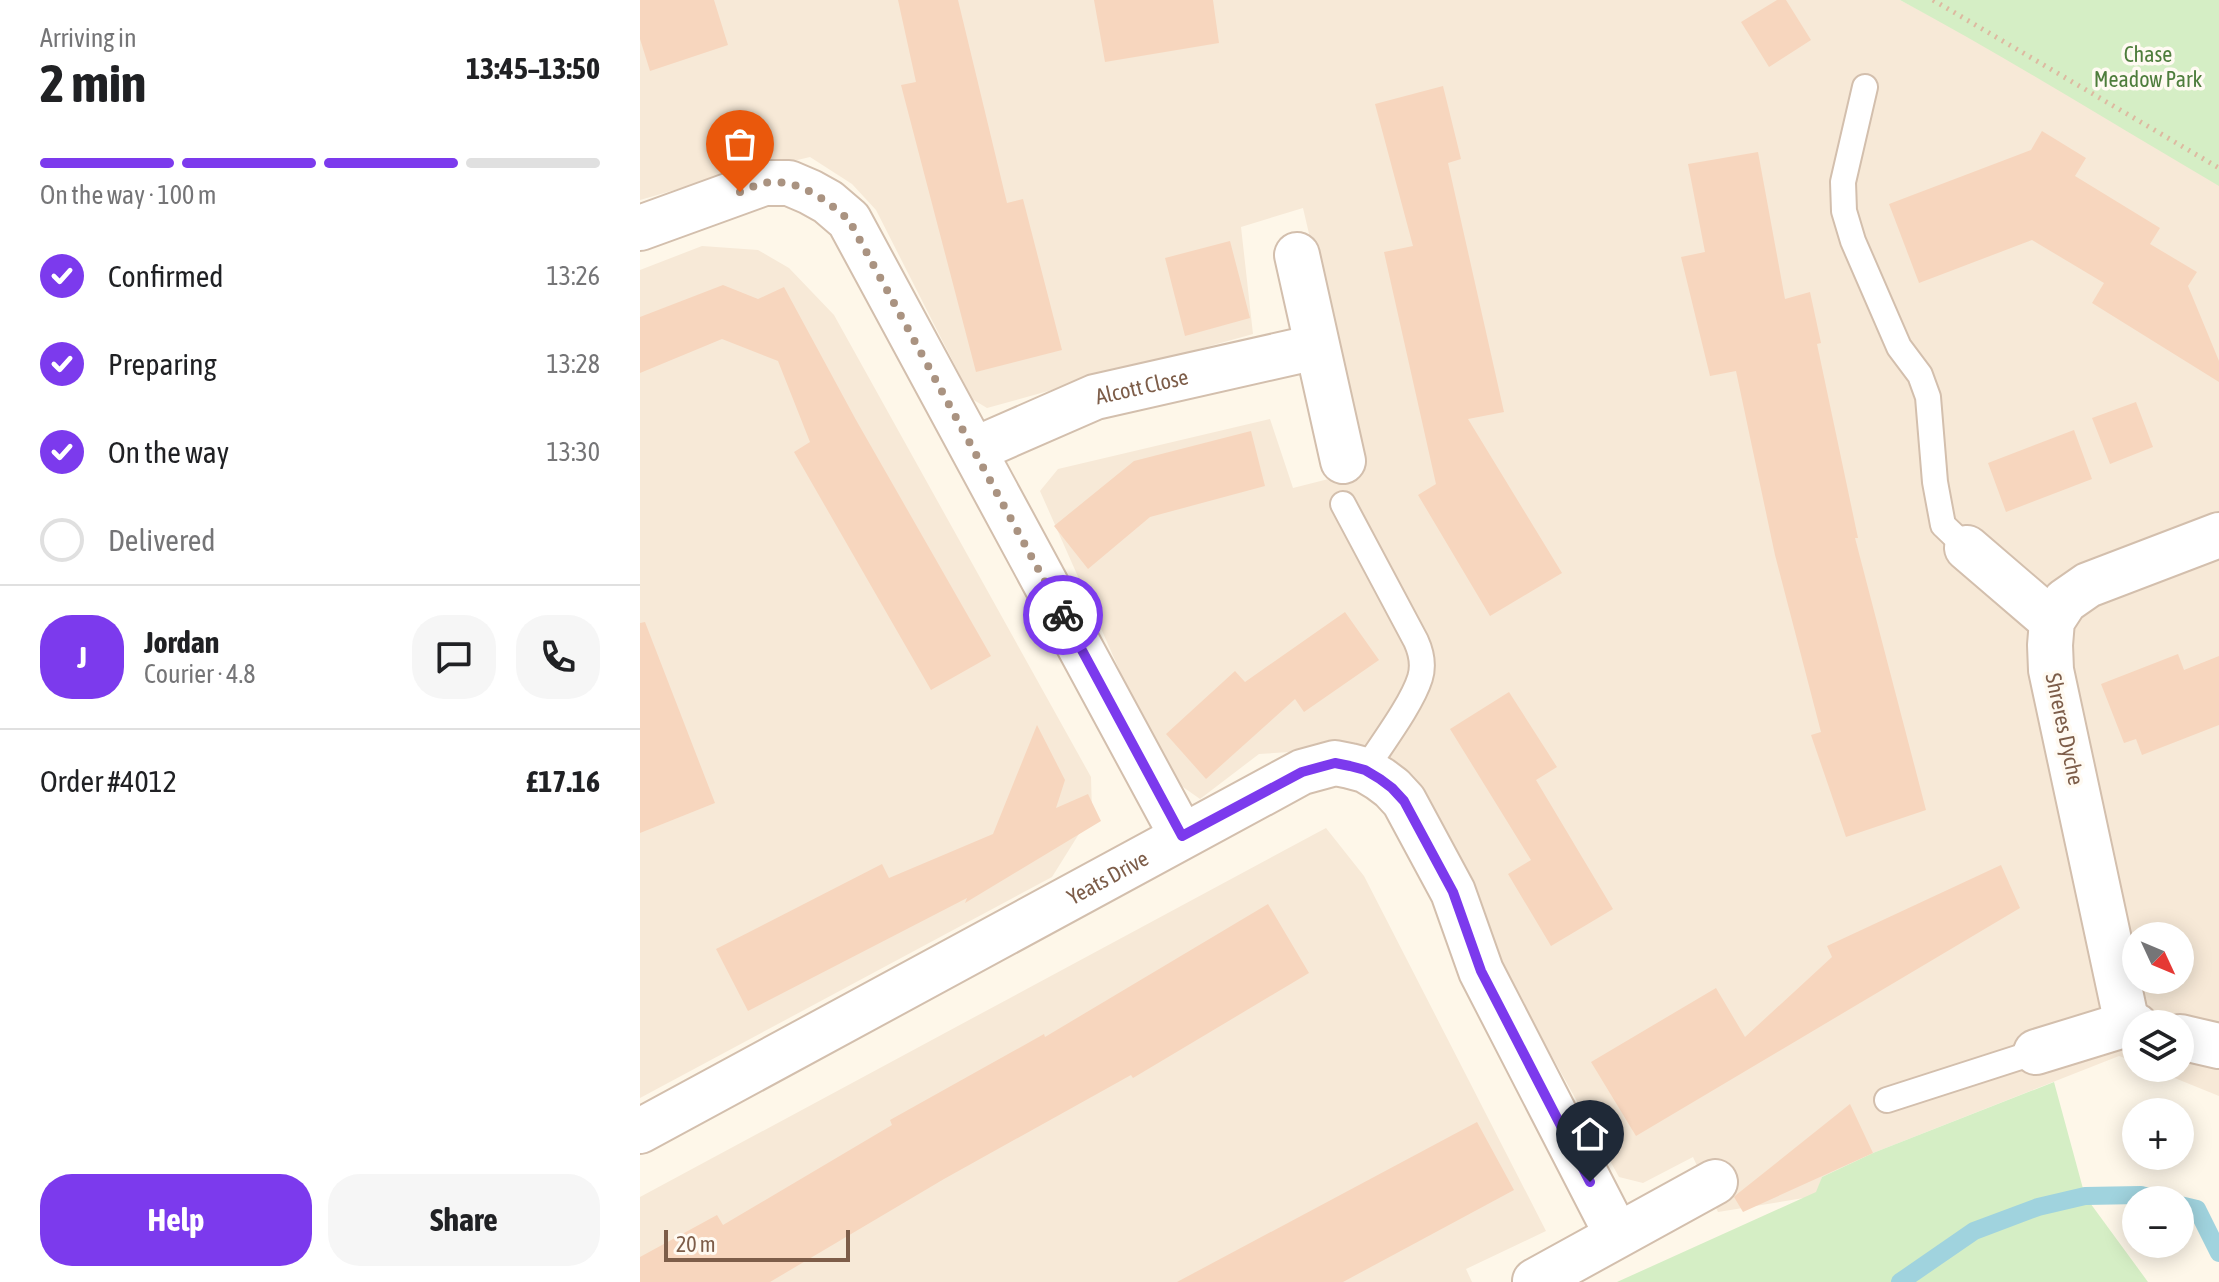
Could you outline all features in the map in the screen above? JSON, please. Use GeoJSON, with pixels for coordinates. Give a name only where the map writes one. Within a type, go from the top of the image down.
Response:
{"type":"FeatureCollection","features":[{"type":"Feature","properties":{"kind":"street"},"geometry":{"type":"LineString","coordinates":[[640,228],[764,183],[789,183],[828,202],[849,220],[1182,836]]}},
{"type":"Feature","properties":{"kind":"street"},"geometry":{"type":"LineString","coordinates":[[1297,255],[1343,461]]}},
{"type":"Feature","properties":{"kind":"street","name":"Alcott Close"},"geometry":{"type":"LineString","coordinates":[[974,450],[1095,397],[1316,347]]}},
{"type":"Feature","properties":{"kind":"street"},"geometry":{"type":"LineString","coordinates":[[1967,548],[2052,621],[2065,601],[2088,585],[2219,535]]}},
{"type":"Feature","properties":{"kind":"street","name":"Shreres Dyche"},"geometry":{"type":"LineString","coordinates":[[2052,621],[2051,670],[2129,1010]]}},
{"type":"Feature","properties":{"kind":"street","name":"Yeats Drive"},"geometry":{"type":"LineString","coordinates":[[640,1131],[1302,772],[1335,763],[1365,770],[1392,788],[1415,819],[1453,892],[1481,971],[1617,1235]]}},
{"type":"Feature","properties":{"kind":"street"},"geometry":{"type":"LineString","coordinates":[[2036,1052],[2122,1028]]}},
{"type":"Feature","properties":{"kind":"street"},"geometry":{"type":"LineString","coordinates":[[2194,1040],[2219,1046]]}},
{"type":"Feature","properties":{"kind":"street"},"geometry":{"type":"LineString","coordinates":[[1535,1281],[1715,1182]]}},
{"type":"Feature","properties":{"kind":"lane"},"geometry":{"type":"LineString","coordinates":[[1865,87],[1843,182],[1844,211],[1853,241],[1899,347],[1920,375],[1928,397],[1935,482],[1943,525],[1967,548]]}},
{"type":"Feature","properties":{"kind":"lane"},"geometry":{"type":"LineString","coordinates":[[1343,504],[1416,641],[1422,658],[1420,678],[1365,770]]}},
{"type":"Feature","properties":{"kind":"lane"},"geometry":{"type":"LineString","coordinates":[[1887,1100],[2036,1052]]}},
{"type":"Feature","properties":{"kind":"path"},"geometry":{"type":"LineString","coordinates":[[1933,0],[2219,168]]}},
{"type":"Feature","properties":{"kind":"shaded area"},"geometry":{"type":"Polygon","coordinates":[[[640,0],[1900,0],[1976,40],[2219,184],[2219,1096],[2184,1082],[2194,1082],[2194,1010],[2122,1010],[2122,1057],[1873,1153],[1822,1177],[1816,1196],[1718,1212],[1693,1157],[1643,1183],[1619,1177],[1397,777],[1354,748],[1259,754],[1200,799],[1166,775],[1040,491],[1058,469],[1270,419],[1293,488],[1364,470],[1303,208],[1241,227],[1253,334],[987,408],[972,399],[876,210],[852,184],[810,157],[640,200],[640,0]]]}},
{"type":"Feature","properties":{"kind":"shaded area"},"geometry":{"type":"Polygon","coordinates":[[[702,246],[758,250],[789,268],[834,315],[1091,777],[1092,813],[1052,877],[640,1098],[640,270],[702,246]]]}},
{"type":"Feature","properties":{"kind":"shaded area"},"geometry":{"type":"Polygon","coordinates":[[[1326,828],[1364,876],[1546,1231],[1466,1269],[1472,1282],[640,1282],[640,1197],[1326,828]]]}},
{"type":"Feature","properties":{"kind":"green space","name":"Chase Meadow Park"},"geometry":{"type":"Polygon","coordinates":[[[1900,0],[2219,0],[2219,186],[2020,68],[1900,0]]]}},
{"type":"Feature","properties":{"kind":"green space"},"geometry":{"type":"Polygon","coordinates":[[[2054,1082],[2085,1196],[2122,1247],[2122,1258],[2130,1258],[2148,1282],[1617,1282],[1816,1192],[1822,1177],[1873,1153],[2054,1082]]]}},
{"type":"Feature","properties":{"kind":"building"},"geometry":{"type":"Polygon","coordinates":[[[640,0],[714,0],[728,45],[650,71],[640,39],[640,0]]]}},
{"type":"Feature","properties":{"kind":"building"},"geometry":{"type":"Polygon","coordinates":[[[898,0],[958,0],[1007,203],[1023,199],[1062,350],[976,372],[901,85],[916,82],[898,0]]]}},
{"type":"Feature","properties":{"kind":"building"},"geometry":{"type":"Polygon","coordinates":[[[1094,0],[1213,0],[1219,43],[1105,62],[1094,0]]]}},
{"type":"Feature","properties":{"kind":"building"},"geometry":{"type":"Polygon","coordinates":[[[1777,0],[1786,0],[1811,40],[1769,67],[1741,22],[1777,0]]]}},
{"type":"Feature","properties":{"kind":"building"},"geometry":{"type":"Polygon","coordinates":[[[1443,86],[1461,159],[1448,163],[1504,412],[1468,419],[1562,573],[1490,616],[1418,495],[1436,484],[1384,252],[1413,246],[1375,104],[1443,86]]]}},
{"type":"Feature","properties":{"kind":"building"},"geometry":{"type":"Polygon","coordinates":[[[2042,131],[2086,158],[2075,176],[2160,228],[2150,244],[2197,272],[2188,286],[2219,361],[2219,382],[2092,303],[2104,283],[2032,240],[1919,283],[1889,204],[2031,150],[2042,131]]]}},
{"type":"Feature","properties":{"kind":"building"},"geometry":{"type":"Polygon","coordinates":[[[1758,152],[1785,299],[1810,292],[1821,343],[1817,344],[1858,538],[1855,538],[1926,810],[1846,837],[1811,735],[1821,732],[1775,555],[1736,371],[1710,376],[1681,257],[1705,252],[1688,164],[1758,152]]]}},
{"type":"Feature","properties":{"kind":"building"},"geometry":{"type":"Polygon","coordinates":[[[1230,241],[1250,318],[1185,336],[1165,258],[1230,241]]]}},
{"type":"Feature","properties":{"kind":"building"},"geometry":{"type":"Polygon","coordinates":[[[723,285],[758,299],[784,287],[991,656],[931,690],[794,452],[810,442],[778,361],[722,339],[640,373],[640,317],[723,285]]]}},
{"type":"Feature","properties":{"kind":"building"},"geometry":{"type":"Polygon","coordinates":[[[2136,402],[2153,447],[2110,464],[2092,418],[2136,402]]]}},
{"type":"Feature","properties":{"kind":"building"},"geometry":{"type":"Polygon","coordinates":[[[2074,430],[2092,479],[2006,512],[1988,463],[2074,430]]]}},
{"type":"Feature","properties":{"kind":"building"},"geometry":{"type":"Polygon","coordinates":[[[1251,431],[1265,486],[1150,517],[1088,569],[1054,526],[1134,461],[1251,431]]]}},
{"type":"Feature","properties":{"kind":"building"},"geometry":{"type":"Polygon","coordinates":[[[1345,612],[1379,660],[1304,712],[1295,699],[1206,779],[1166,734],[1235,671],[1245,682],[1345,612]]]}},
{"type":"Feature","properties":{"kind":"building"},"geometry":{"type":"Polygon","coordinates":[[[645,622],[715,803],[640,833],[640,623],[645,622]]]}},
{"type":"Feature","properties":{"kind":"building"},"geometry":{"type":"Polygon","coordinates":[[[2178,654],[2184,670],[2219,656],[2219,725],[2142,755],[2136,739],[2124,743],[2101,684],[2178,654]]]}},
{"type":"Feature","properties":{"kind":"building"},"geometry":{"type":"Polygon","coordinates":[[[1509,692],[1557,767],[1536,780],[1613,909],[1551,946],[1508,874],[1531,860],[1450,729],[1509,692]]]}},
{"type":"Feature","properties":{"kind":"building"},"geometry":{"type":"Polygon","coordinates":[[[1037,725],[1065,780],[1056,808],[1088,794],[1101,821],[965,903],[967,898],[748,1011],[716,949],[882,864],[889,878],[993,834],[1037,725]]]}},
{"type":"Feature","properties":{"kind":"building"},"geometry":{"type":"Polygon","coordinates":[[[2001,865],[2020,908],[1636,1136],[1591,1062],[1716,988],[1745,1037],[1832,957],[1827,946],[2001,865]]]}},
{"type":"Feature","properties":{"kind":"building"},"geometry":{"type":"Polygon","coordinates":[[[1268,904],[1309,973],[1133,1078],[1131,1075],[944,1179],[770,1282],[640,1282],[640,1257],[717,1215],[723,1225],[892,1125],[890,1120],[1044,1034],[1045,1037],[1268,904]]]}},
{"type":"Feature","properties":{"kind":"building"},"geometry":{"type":"Polygon","coordinates":[[[1850,1104],[1873,1153],[1743,1212],[1734,1197],[1850,1104]]]}},
{"type":"Feature","properties":{"kind":"building"},"geometry":{"type":"Polygon","coordinates":[[[1477,1122],[1514,1190],[1343,1282],[1177,1282],[1477,1122]]]}},
{"type":"Feature","properties":{"kind":"waterway"},"geometry":{"type":"LineString","coordinates":[[1900,1282],[1974,1231],[2038,1207],[2085,1196],[2122,1195]]}},
{"type":"Feature","properties":{"kind":"waterway"},"geometry":{"type":"LineString","coordinates":[[2194,1208],[2219,1253]]}},
{"type":"Feature","properties":{"kind":"way so far"},"geometry":{"type":"LineString","coordinates":[[740,192],[764,183],[789,183],[828,202],[849,220],[1063,615]]}},
{"type":"Feature","properties":{"kind":"route"},"geometry":{"type":"LineString","coordinates":[[1063,615],[1182,836],[1319,766],[1335,763],[1365,770],[1392,788],[1415,819],[1453,892],[1481,971],[1590,1182]]}}]}
